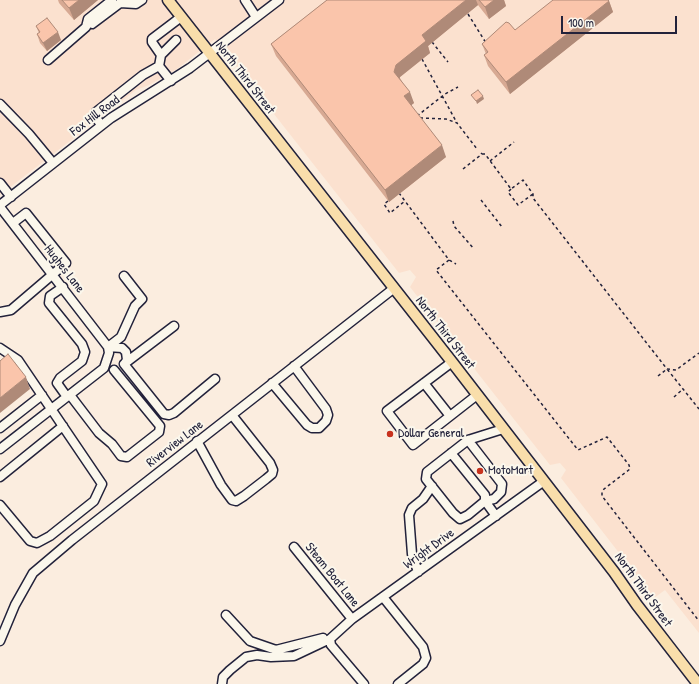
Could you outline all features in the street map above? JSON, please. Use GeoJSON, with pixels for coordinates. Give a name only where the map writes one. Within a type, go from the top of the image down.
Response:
{"type":"FeatureCollection","features":[{"type":"Feature","properties":{"kind":"main road","name":"North Third Street"},"geometry":{"type":"LineString","coordinates":[[170,1],[209,54],[544,481],[694,683]]}},
{"type":"Feature","properties":{"kind":"street"},"geometry":{"type":"LineString","coordinates":[[48,60],[86,27],[88,22],[92,24],[116,2],[136,4],[142,0]]}},
{"type":"Feature","properties":{"kind":"street"},"geometry":{"type":"LineString","coordinates":[[244,0],[256,17]]}},
{"type":"Feature","properties":{"kind":"street","name":"Fox Hill Road"},"geometry":{"type":"LineString","coordinates":[[0,206],[101,125],[128,106],[171,81],[279,0]]}},
{"type":"Feature","properties":{"kind":"street"},"geometry":{"type":"LineString","coordinates":[[161,55],[152,42],[152,39],[181,17]]}},
{"type":"Feature","properties":{"kind":"street"},"geometry":{"type":"LineString","coordinates":[[101,125],[95,116],[96,112],[155,68],[161,55],[176,40]]}},
{"type":"Feature","properties":{"kind":"street"},"geometry":{"type":"LineString","coordinates":[[155,68],[171,81]]}},
{"type":"Feature","properties":{"kind":"street"},"geometry":{"type":"LineString","coordinates":[[0,104],[30,135],[53,163]]}},
{"type":"Feature","properties":{"kind":"street"},"geometry":{"type":"LineString","coordinates":[[0,183],[11,196]]}},
{"type":"Feature","properties":{"kind":"street","name":"Hughes Lane"},"geometry":{"type":"LineString","coordinates":[[0,206],[108,347]]}},
{"type":"Feature","properties":{"kind":"street"},"geometry":{"type":"LineString","coordinates":[[1,310],[11,310],[66,263],[26,213],[13,223]]}},
{"type":"Feature","properties":{"kind":"street"},"geometry":{"type":"LineString","coordinates":[[0,449],[102,370],[107,361],[108,347],[121,337],[135,306],[142,299],[124,276]]}},
{"type":"Feature","properties":{"kind":"street"},"geometry":{"type":"LineString","coordinates":[[63,287],[50,296],[50,303],[82,344],[85,352],[82,361],[60,378],[57,383],[99,433],[112,444],[120,456],[127,457],[159,432],[160,426],[114,370]]}},
{"type":"Feature","properties":{"kind":"street","name":"Riverview Lane"},"geometry":{"type":"LineString","coordinates":[[0,641],[15,605],[33,573],[72,540],[197,441],[394,290]]}},
{"type":"Feature","properties":{"kind":"street"},"geometry":{"type":"LineString","coordinates":[[124,364],[174,326]]}},
{"type":"Feature","properties":{"kind":"street"},"geometry":{"type":"LineString","coordinates":[[102,370],[120,369],[127,360],[126,352],[122,348],[108,347]]}},
{"type":"Feature","properties":{"kind":"street"},"geometry":{"type":"LineString","coordinates":[[0,348],[18,360],[102,484],[94,501],[50,536],[37,543],[30,540],[0,505]]}},
{"type":"Feature","properties":{"kind":"street"},"geometry":{"type":"LineString","coordinates":[[452,362],[387,411],[413,445],[477,395]]}},
{"type":"Feature","properties":{"kind":"street"},"geometry":{"type":"LineString","coordinates":[[124,364],[164,414],[169,415],[174,413],[215,379]]}},
{"type":"Feature","properties":{"kind":"street"},"geometry":{"type":"LineString","coordinates":[[272,384],[307,425],[312,428],[319,428],[326,421],[328,414],[326,409],[294,366]]}},
{"type":"Feature","properties":{"kind":"street"},"geometry":{"type":"LineString","coordinates":[[424,383],[450,416]]}},
{"type":"Feature","properties":{"kind":"street"},"geometry":{"type":"LineString","coordinates":[[0,428],[42,396]]}},
{"type":"Feature","properties":{"kind":"street"},"geometry":{"type":"LineString","coordinates":[[197,441],[221,485],[232,500],[236,501],[244,496],[272,474],[270,463],[232,415]]}},
{"type":"Feature","properties":{"kind":"street"},"geometry":{"type":"LineString","coordinates":[[0,476],[63,426]]}},
{"type":"Feature","properties":{"kind":"street"},"geometry":{"type":"LineString","coordinates":[[468,440],[502,484],[501,492],[492,501],[485,501],[468,515],[460,518],[453,513],[426,478],[427,472],[468,440],[504,429]]}},
{"type":"Feature","properties":{"kind":"street"},"geometry":{"type":"LineString","coordinates":[[451,453],[485,495],[485,501],[496,516]]}},
{"type":"Feature","properties":{"kind":"street","name":"Wright Drive"},"geometry":{"type":"LineString","coordinates":[[332,637],[352,619],[544,481]]}},
{"type":"Feature","properties":{"kind":"street"},"geometry":{"type":"LineString","coordinates":[[418,572],[412,554],[409,515],[412,508],[423,499],[432,486]]}},
{"type":"Feature","properties":{"kind":"street","name":"Steam Boat Lane"},"geometry":{"type":"LineString","coordinates":[[294,547],[352,619]]}},
{"type":"Feature","properties":{"kind":"street"},"geometry":{"type":"LineString","coordinates":[[384,597],[423,647],[426,658],[423,664],[398,684]]}},
{"type":"Feature","properties":{"kind":"street"},"geometry":{"type":"LineString","coordinates":[[226,615],[250,641],[276,650],[332,637]]}},
{"type":"Feature","properties":{"kind":"street"},"geometry":{"type":"LineString","coordinates":[[222,684],[223,677],[246,657],[257,655],[271,657],[294,656],[332,637]]}},
{"type":"Feature","properties":{"kind":"street"},"geometry":{"type":"LineString","coordinates":[[332,637],[331,645],[364,684]]}},
{"type":"Feature","properties":{"kind":"path"},"geometry":{"type":"LineString","coordinates":[[468,14],[478,34],[489,48]]}},
{"type":"Feature","properties":{"kind":"path"},"geometry":{"type":"LineString","coordinates":[[432,42],[448,62]]}},
{"type":"Feature","properties":{"kind":"path"},"geometry":{"type":"LineString","coordinates":[[422,59],[457,123],[477,149]]}},
{"type":"Feature","properties":{"kind":"path"},"geometry":{"type":"LineString","coordinates":[[457,123],[446,119],[416,117],[458,87]]}},
{"type":"Feature","properties":{"kind":"path"},"geometry":{"type":"LineString","coordinates":[[490,161],[514,142]]}},
{"type":"Feature","properties":{"kind":"path"},"geometry":{"type":"LineString","coordinates":[[463,169],[481,154],[485,154],[511,189]]}},
{"type":"Feature","properties":{"kind":"path"},"geometry":{"type":"LineString","coordinates":[[533,194],[518,205],[508,192],[523,180],[533,194],[533,198],[699,409]]}},
{"type":"Feature","properties":{"kind":"path"},"geometry":{"type":"LineString","coordinates":[[399,194],[430,232],[449,260],[456,264]]}},
{"type":"Feature","properties":{"kind":"path"},"geometry":{"type":"LineString","coordinates":[[481,200],[502,227]]}},
{"type":"Feature","properties":{"kind":"path"},"geometry":{"type":"LineString","coordinates":[[388,201],[384,204],[390,213],[405,201]]}},
{"type":"Feature","properties":{"kind":"path"},"geometry":{"type":"LineString","coordinates":[[453,221],[454,226],[474,249]]}},
{"type":"Feature","properties":{"kind":"path"},"geometry":{"type":"LineString","coordinates":[[449,260],[436,270],[578,450],[607,437],[629,466],[630,469],[604,488],[602,496],[699,621]]}},
{"type":"Feature","properties":{"kind":"path"},"geometry":{"type":"LineString","coordinates":[[658,376],[667,369],[676,370],[699,353]]}},
{"type":"Feature","properties":{"kind":"path"},"geometry":{"type":"LineString","coordinates":[[674,397],[683,389]]}},
{"type":"Feature","properties":{"kind":"shaded area"},"geometry":{"type":"Polygon","coordinates":[[[0,0],[699,0],[699,633],[665,590],[654,598],[561,478],[566,470],[560,463],[550,465],[410,287],[416,277],[410,270],[399,273],[215,39],[177,69],[149,85],[136,90],[0,195],[0,0]]]}},
{"type":"Feature","properties":{"kind":"building"},"geometry":{"type":"Polygon","coordinates":[[[62,0],[79,0],[69,8],[62,0]]]}},
{"type":"Feature","properties":{"kind":"building"},"geometry":{"type":"Polygon","coordinates":[[[327,0],[466,0],[422,35],[426,41],[396,65],[394,72],[410,92],[404,96],[442,145],[385,190],[271,44],[327,0]]]}},
{"type":"Feature","properties":{"kind":"building"},"geometry":{"type":"Polygon","coordinates":[[[479,0],[494,0],[485,7],[479,0]]]}},
{"type":"Feature","properties":{"kind":"building"},"geometry":{"type":"Polygon","coordinates":[[[553,0],[609,1],[506,82],[484,55],[488,52],[482,44],[506,22],[509,23],[515,30],[553,0]]]}},
{"type":"Feature","properties":{"kind":"building"},"geometry":{"type":"Polygon","coordinates":[[[47,18],[58,32],[43,43],[37,34],[40,32],[36,26],[47,18]]]}},
{"type":"Feature","properties":{"kind":"building"},"geometry":{"type":"Polygon","coordinates":[[[478,90],[483,96],[476,101],[471,95],[478,90]]]}},
{"type":"Feature","properties":{"kind":"building"},"geometry":{"type":"Polygon","coordinates":[[[8,354],[26,377],[0,398],[0,361],[8,354]]]}},
{"type":"Feature","properties":{"kind":"place","name":"Dollar General"},"geometry":{"type":"Point","coordinates":[390,434]}},
{"type":"Feature","properties":{"kind":"place","name":"MotoMart"},"geometry":{"type":"Point","coordinates":[480,471]}}]}
